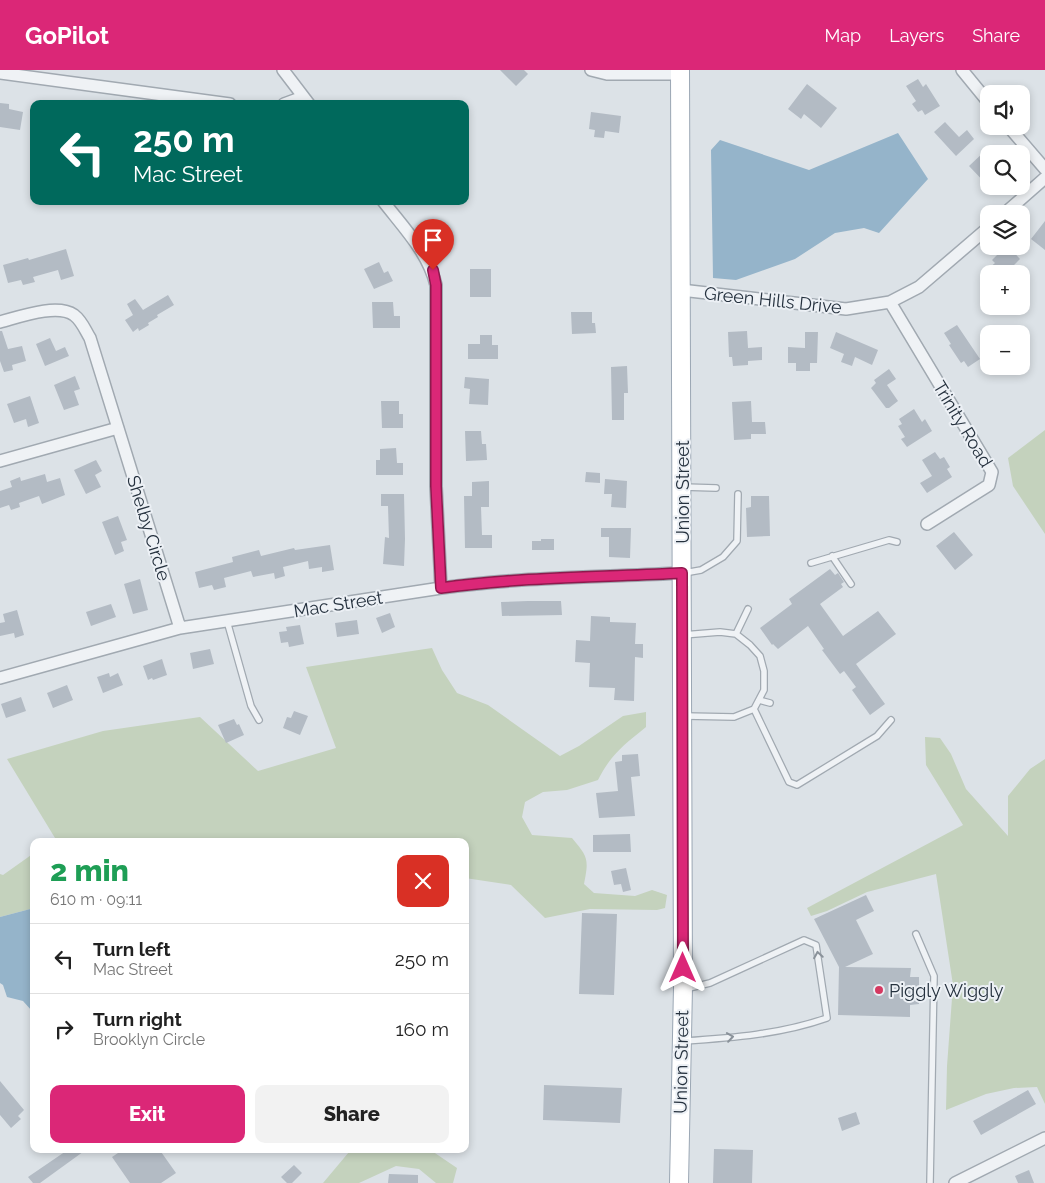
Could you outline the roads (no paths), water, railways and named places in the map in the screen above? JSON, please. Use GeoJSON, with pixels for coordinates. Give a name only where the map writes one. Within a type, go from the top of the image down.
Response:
{"type":"FeatureCollection","features":[{"type":"Feature","properties":{"kind":"main road","name":"Union Street"},"geometry":{"type":"LineString","coordinates":[[679,1183],[683,990],[680,72]]}},
{"type":"Feature","properties":{"kind":"street"},"geometry":{"type":"LineString","coordinates":[[284,70],[306,100]]}},
{"type":"Feature","properties":{"kind":"street"},"geometry":{"type":"LineString","coordinates":[[591,70],[606,74],[680,72]]}},
{"type":"Feature","properties":{"kind":"street"},"geometry":{"type":"LineString","coordinates":[[962,70],[980,93]]}},
{"type":"Feature","properties":{"kind":"street"},"geometry":{"type":"LineString","coordinates":[[0,73],[200,100]]}},
{"type":"Feature","properties":{"kind":"street"},"geometry":{"type":"LineString","coordinates":[[1016,135],[1045,169]]}},
{"type":"Feature","properties":{"kind":"street"},"geometry":{"type":"LineString","coordinates":[[1014,205],[1045,178]]}},
{"type":"Feature","properties":{"kind":"street"},"geometry":{"type":"LineString","coordinates":[[386,205],[425,256],[433,270],[436,285],[436,486],[441,588]]}},
{"type":"Feature","properties":{"kind":"street","name":"Green Hills Drive"},"geometry":{"type":"LineString","coordinates":[[681,290],[846,309],[890,302],[919,287],[980,235]]}},
{"type":"Feature","properties":{"kind":"street","name":"Trinity Road"},"geometry":{"type":"LineString","coordinates":[[890,302],[992,472],[989,485],[927,524]]}},
{"type":"Feature","properties":{"kind":"street","name":"Shelby Circle"},"geometry":{"type":"LineString","coordinates":[[0,322],[47,311],[63,311],[73,314],[81,322],[90,338],[180,628]]}},
{"type":"Feature","properties":{"kind":"street"},"geometry":{"type":"LineString","coordinates":[[0,461],[118,428]]}},
{"type":"Feature","properties":{"kind":"street","name":"Mac Street"},"geometry":{"type":"LineString","coordinates":[[0,678],[180,628],[464,584],[682,573]]}},
{"type":"Feature","properties":{"kind":"street"},"geometry":{"type":"LineString","coordinates":[[956,1183],[981,1178],[1045,1138]]}},
{"type":"Feature","properties":{"kind":"lane"},"geometry":{"type":"LineString","coordinates":[[682,487],[716,488]]}},
{"type":"Feature","properties":{"kind":"lane"},"geometry":{"type":"LineString","coordinates":[[682,573],[701,570],[723,557],[737,540],[738,494]]}},
{"type":"Feature","properties":{"kind":"lane"},"geometry":{"type":"LineString","coordinates":[[811,563],[889,540],[897,542]]}},
{"type":"Feature","properties":{"kind":"lane"},"geometry":{"type":"LineString","coordinates":[[832,556],[851,584]]}},
{"type":"Feature","properties":{"kind":"lane"},"geometry":{"type":"LineString","coordinates":[[736,634],[748,609]]}},
{"type":"Feature","properties":{"kind":"lane"},"geometry":{"type":"LineString","coordinates":[[227,621],[251,706],[258,720]]}},
{"type":"Feature","properties":{"kind":"lane"},"geometry":{"type":"LineString","coordinates":[[682,635],[720,632],[736,634],[760,656],[764,671],[764,690],[754,709],[734,717],[682,716]]}},
{"type":"Feature","properties":{"kind":"lane"},"geometry":{"type":"LineString","coordinates":[[759,700],[770,704]]}},
{"type":"Feature","properties":{"kind":"lane"},"geometry":{"type":"LineString","coordinates":[[754,709],[789,782],[797,785],[877,736],[891,720]]}},
{"type":"Feature","properties":{"kind":"lane"},"geometry":{"type":"LineString","coordinates":[[916,934],[934,976],[930,1183]]}},
{"type":"Feature","properties":{"kind":"lane"},"geometry":{"type":"LineString","coordinates":[[682,1041],[746,1035],[805,1025],[827,1018],[816,945],[804,940],[710,983],[683,990]]}},
{"type":"Feature","properties":{"kind":"water"},"geometry":{"type":"Polygon","coordinates":[[[898,133],[928,179],[879,233],[864,228],[835,233],[795,259],[736,280],[713,278],[711,150],[720,140],[809,170],[898,133]]]}},
{"type":"Feature","properties":{"kind":"water"},"geometry":{"type":"Polygon","coordinates":[[[30,909],[30,1009],[23,1001],[7,997],[3,985],[0,983],[0,917],[30,909]]]}},
{"type":"Feature","properties":{"kind":"place","name":"Piggly Wiggly"},"geometry":{"type":"Point","coordinates":[879,990]}}]}
